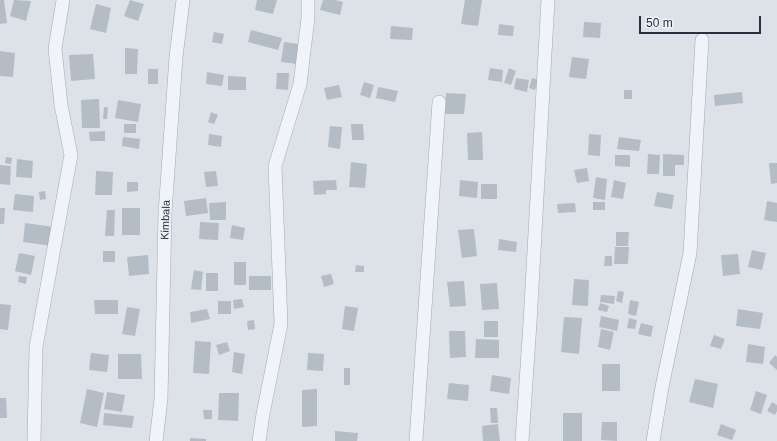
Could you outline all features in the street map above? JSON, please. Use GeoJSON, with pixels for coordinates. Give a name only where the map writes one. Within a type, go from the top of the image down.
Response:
{"type":"FeatureCollection","features":[{"type":"Feature","properties":{"kind":"street"},"geometry":{"type":"LineString","coordinates":[[34,441],[36,347],[71,155],[61,105],[55,49],[63,0]]}},
{"type":"Feature","properties":{"kind":"street","name":"Kimbala"},"geometry":{"type":"LineString","coordinates":[[156,441],[161,399],[165,213],[176,57],[183,0]]}},
{"type":"Feature","properties":{"kind":"street"},"geometry":{"type":"LineString","coordinates":[[259,441],[281,324],[275,166],[300,84],[308,18],[308,0]]}},
{"type":"Feature","properties":{"kind":"street"},"geometry":{"type":"LineString","coordinates":[[522,441],[548,0]]}},
{"type":"Feature","properties":{"kind":"street"},"geometry":{"type":"LineString","coordinates":[[653,441],[662,387],[690,253],[702,40]]}},
{"type":"Feature","properties":{"kind":"street"},"geometry":{"type":"LineString","coordinates":[[416,441],[439,102]]}},
{"type":"Feature","properties":{"kind":"building"},"geometry":{"type":"Polygon","coordinates":[[[0,0],[4,0],[7,23],[0,24],[0,0]]]}},
{"type":"Feature","properties":{"kind":"building"},"geometry":{"type":"Polygon","coordinates":[[[14,0],[31,1],[26,21],[10,16],[14,0]]]}},
{"type":"Feature","properties":{"kind":"building"},"geometry":{"type":"Polygon","coordinates":[[[130,0],[144,4],[138,21],[124,16],[130,0]]]}},
{"type":"Feature","properties":{"kind":"building"},"geometry":{"type":"Polygon","coordinates":[[[257,0],[277,0],[273,14],[255,10],[257,0]]]}},
{"type":"Feature","properties":{"kind":"building"},"geometry":{"type":"Polygon","coordinates":[[[323,0],[343,2],[340,15],[320,10],[323,0]]]}},
{"type":"Feature","properties":{"kind":"building"},"geometry":{"type":"Polygon","coordinates":[[[465,0],[482,0],[478,26],[461,24],[465,0]]]}},
{"type":"Feature","properties":{"kind":"building"},"geometry":{"type":"Polygon","coordinates":[[[96,4],[111,8],[106,33],[90,29],[96,4]]]}},
{"type":"Feature","properties":{"kind":"building"},"geometry":{"type":"Polygon","coordinates":[[[584,22],[601,23],[600,38],[583,37],[584,22]]]}},
{"type":"Feature","properties":{"kind":"building"},"geometry":{"type":"Polygon","coordinates":[[[499,24],[514,26],[513,36],[498,35],[499,24]]]}},
{"type":"Feature","properties":{"kind":"building"},"geometry":{"type":"Polygon","coordinates":[[[391,26],[413,28],[412,40],[390,39],[391,26]]]}},
{"type":"Feature","properties":{"kind":"building"},"geometry":{"type":"Polygon","coordinates":[[[251,30],[282,38],[278,50],[248,42],[251,30]]]}},
{"type":"Feature","properties":{"kind":"building"},"geometry":{"type":"Polygon","coordinates":[[[214,32],[224,34],[222,44],[212,42],[214,32]]]}},
{"type":"Feature","properties":{"kind":"building"},"geometry":{"type":"Polygon","coordinates":[[[284,42],[299,44],[297,64],[281,62],[284,42]]]}},
{"type":"Feature","properties":{"kind":"building"},"geometry":{"type":"Polygon","coordinates":[[[125,48],[138,49],[137,74],[125,74],[125,48]]]}},
{"type":"Feature","properties":{"kind":"building"},"geometry":{"type":"Polygon","coordinates":[[[0,51],[15,53],[13,77],[0,76],[0,51]]]}},
{"type":"Feature","properties":{"kind":"building"},"geometry":{"type":"Polygon","coordinates":[[[93,54],[95,79],[71,81],[69,55],[93,54]]]}},
{"type":"Feature","properties":{"kind":"building"},"geometry":{"type":"Polygon","coordinates":[[[572,57],[589,59],[586,79],[569,77],[572,57]]]}},
{"type":"Feature","properties":{"kind":"building"},"geometry":{"type":"Polygon","coordinates":[[[490,68],[503,70],[502,82],[488,80],[490,68]]]}},
{"type":"Feature","properties":{"kind":"building"},"geometry":{"type":"Polygon","coordinates":[[[509,68],[516,71],[511,85],[504,83],[509,68]]]}},
{"type":"Feature","properties":{"kind":"building"},"geometry":{"type":"Polygon","coordinates":[[[148,69],[158,69],[158,84],[148,84],[148,69]]]}},
{"type":"Feature","properties":{"kind":"building"},"geometry":{"type":"Polygon","coordinates":[[[207,72],[224,75],[222,86],[206,84],[207,72]]]}},
{"type":"Feature","properties":{"kind":"building"},"geometry":{"type":"Polygon","coordinates":[[[277,73],[289,73],[288,90],[276,89],[277,73]]]}},
{"type":"Feature","properties":{"kind":"building"},"geometry":{"type":"Polygon","coordinates":[[[228,76],[246,77],[246,90],[228,90],[228,76]]]}},
{"type":"Feature","properties":{"kind":"building"},"geometry":{"type":"Polygon","coordinates":[[[516,78],[529,80],[527,92],[514,89],[516,78]]]}},
{"type":"Feature","properties":{"kind":"building"},"geometry":{"type":"Polygon","coordinates":[[[532,78],[539,80],[535,90],[529,88],[532,78]]]}},
{"type":"Feature","properties":{"kind":"building"},"geometry":{"type":"Polygon","coordinates":[[[364,82],[374,85],[370,98],[360,95],[364,82]]]}},
{"type":"Feature","properties":{"kind":"building"},"geometry":{"type":"Polygon","coordinates":[[[339,85],[342,97],[327,100],[324,88],[339,85]]]}},
{"type":"Feature","properties":{"kind":"building"},"geometry":{"type":"Polygon","coordinates":[[[378,87],[398,91],[395,102],[376,98],[378,87]]]}},
{"type":"Feature","properties":{"kind":"building"},"geometry":{"type":"Polygon","coordinates":[[[624,90],[632,90],[632,99],[624,99],[624,90]]]}},
{"type":"Feature","properties":{"kind":"building"},"geometry":{"type":"Polygon","coordinates":[[[742,92],[743,103],[715,106],[714,95],[742,92]]]}},
{"type":"Feature","properties":{"kind":"building"},"geometry":{"type":"Polygon","coordinates":[[[446,93],[466,94],[464,114],[445,114],[446,93]]]}},
{"type":"Feature","properties":{"kind":"building"},"geometry":{"type":"Polygon","coordinates":[[[99,99],[100,128],[82,128],[81,100],[99,99]]]}},
{"type":"Feature","properties":{"kind":"building"},"geometry":{"type":"Polygon","coordinates":[[[118,100],[141,104],[138,122],[115,118],[118,100]]]}},
{"type":"Feature","properties":{"kind":"building"},"geometry":{"type":"Polygon","coordinates":[[[104,107],[108,107],[107,119],[103,119],[104,107]]]}},
{"type":"Feature","properties":{"kind":"building"},"geometry":{"type":"Polygon","coordinates":[[[211,112],[218,115],[214,124],[208,122],[211,112]]]}},
{"type":"Feature","properties":{"kind":"building"},"geometry":{"type":"Polygon","coordinates":[[[124,124],[136,124],[136,133],[124,133],[124,124]]]}},
{"type":"Feature","properties":{"kind":"building"},"geometry":{"type":"Polygon","coordinates":[[[351,124],[363,124],[364,140],[352,140],[351,124]]]}},
{"type":"Feature","properties":{"kind":"building"},"geometry":{"type":"Polygon","coordinates":[[[330,126],[342,127],[340,149],[328,147],[330,126]]]}},
{"type":"Feature","properties":{"kind":"building"},"geometry":{"type":"Polygon","coordinates":[[[105,131],[105,141],[90,141],[89,132],[105,131]]]}},
{"type":"Feature","properties":{"kind":"building"},"geometry":{"type":"Polygon","coordinates":[[[482,132],[483,160],[468,160],[467,133],[482,132]]]}},
{"type":"Feature","properties":{"kind":"building"},"geometry":{"type":"Polygon","coordinates":[[[209,134],[222,136],[221,147],[208,145],[209,134]]]}},
{"type":"Feature","properties":{"kind":"building"},"geometry":{"type":"Polygon","coordinates":[[[589,134],[601,135],[600,156],[588,155],[589,134]]]}},
{"type":"Feature","properties":{"kind":"building"},"geometry":{"type":"Polygon","coordinates":[[[123,137],[140,139],[139,149],[122,146],[123,137]]]}},
{"type":"Feature","properties":{"kind":"building"},"geometry":{"type":"Polygon","coordinates":[[[619,137],[641,140],[639,151],[617,149],[619,137]]]}},
{"type":"Feature","properties":{"kind":"building"},"geometry":{"type":"Polygon","coordinates":[[[648,154],[660,155],[659,174],[647,174],[648,154]]]}},
{"type":"Feature","properties":{"kind":"building"},"geometry":{"type":"Polygon","coordinates":[[[663,154],[684,155],[684,165],[675,165],[675,176],[663,176],[663,154]]]}},
{"type":"Feature","properties":{"kind":"building"},"geometry":{"type":"Polygon","coordinates":[[[615,155],[630,155],[630,167],[615,166],[615,155]]]}},
{"type":"Feature","properties":{"kind":"building"},"geometry":{"type":"Polygon","coordinates":[[[6,157],[12,158],[11,164],[5,163],[6,157]]]}},
{"type":"Feature","properties":{"kind":"building"},"geometry":{"type":"Polygon","coordinates":[[[17,159],[33,161],[32,178],[16,177],[17,159]]]}},
{"type":"Feature","properties":{"kind":"building"},"geometry":{"type":"Polygon","coordinates":[[[351,162],[367,164],[365,188],[349,187],[351,162]]]}},
{"type":"Feature","properties":{"kind":"building"},"geometry":{"type":"Polygon","coordinates":[[[769,163],[777,163],[777,183],[771,184],[769,163]]]}},
{"type":"Feature","properties":{"kind":"building"},"geometry":{"type":"Polygon","coordinates":[[[0,165],[11,166],[10,185],[0,184],[0,165]]]}},
{"type":"Feature","properties":{"kind":"building"},"geometry":{"type":"Polygon","coordinates":[[[587,168],[589,181],[577,183],[574,170],[587,168]]]}},
{"type":"Feature","properties":{"kind":"building"},"geometry":{"type":"Polygon","coordinates":[[[96,171],[113,172],[112,195],[95,195],[96,171]]]}},
{"type":"Feature","properties":{"kind":"building"},"geometry":{"type":"Polygon","coordinates":[[[216,171],[218,186],[206,187],[204,172],[216,171]]]}},
{"type":"Feature","properties":{"kind":"building"},"geometry":{"type":"Polygon","coordinates":[[[596,177],[607,179],[605,200],[593,198],[596,177]]]}},
{"type":"Feature","properties":{"kind":"building"},"geometry":{"type":"Polygon","coordinates":[[[336,180],[337,190],[326,190],[326,194],[314,195],[313,181],[336,180]]]}},
{"type":"Feature","properties":{"kind":"building"},"geometry":{"type":"Polygon","coordinates":[[[460,180],[478,182],[477,198],[459,196],[460,180]]]}},
{"type":"Feature","properties":{"kind":"building"},"geometry":{"type":"Polygon","coordinates":[[[614,180],[626,183],[623,199],[611,197],[614,180]]]}},
{"type":"Feature","properties":{"kind":"building"},"geometry":{"type":"Polygon","coordinates":[[[127,182],[138,182],[138,191],[127,192],[127,182]]]}},
{"type":"Feature","properties":{"kind":"building"},"geometry":{"type":"Polygon","coordinates":[[[481,184],[497,184],[497,199],[481,199],[481,184]]]}},
{"type":"Feature","properties":{"kind":"building"},"geometry":{"type":"Polygon","coordinates":[[[45,191],[46,199],[40,200],[39,192],[45,191]]]}},
{"type":"Feature","properties":{"kind":"building"},"geometry":{"type":"Polygon","coordinates":[[[657,192],[674,195],[672,209],[654,206],[657,192]]]}},
{"type":"Feature","properties":{"kind":"building"},"geometry":{"type":"Polygon","coordinates":[[[15,194],[34,196],[33,212],[13,210],[15,194]]]}},
{"type":"Feature","properties":{"kind":"building"},"geometry":{"type":"Polygon","coordinates":[[[206,198],[208,213],[186,216],[184,201],[206,198]]]}},
{"type":"Feature","properties":{"kind":"building"},"geometry":{"type":"Polygon","coordinates":[[[767,201],[777,203],[777,222],[764,220],[767,201]]]}},
{"type":"Feature","properties":{"kind":"building"},"geometry":{"type":"Polygon","coordinates":[[[226,202],[226,220],[210,220],[209,203],[226,202]]]}},
{"type":"Feature","properties":{"kind":"building"},"geometry":{"type":"Polygon","coordinates":[[[593,202],[605,202],[605,210],[593,210],[593,202]]]}},
{"type":"Feature","properties":{"kind":"building"},"geometry":{"type":"Polygon","coordinates":[[[575,203],[576,212],[558,213],[557,204],[575,203]]]}},
{"type":"Feature","properties":{"kind":"building"},"geometry":{"type":"Polygon","coordinates":[[[0,208],[5,208],[4,224],[0,224],[0,208]]]}},
{"type":"Feature","properties":{"kind":"building"},"geometry":{"type":"Polygon","coordinates":[[[122,208],[140,208],[140,235],[122,235],[122,208]]]}},
{"type":"Feature","properties":{"kind":"building"},"geometry":{"type":"Polygon","coordinates":[[[107,210],[115,210],[114,236],[105,236],[107,210]]]}},
{"type":"Feature","properties":{"kind":"building"},"geometry":{"type":"Polygon","coordinates":[[[200,222],[219,223],[218,240],[199,239],[200,222]]]}},
{"type":"Feature","properties":{"kind":"building"},"geometry":{"type":"Polygon","coordinates":[[[25,223],[54,227],[52,246],[23,242],[25,223]]]}},
{"type":"Feature","properties":{"kind":"building"},"geometry":{"type":"Polygon","coordinates":[[[232,225],[245,228],[243,240],[230,238],[232,225]]]}},
{"type":"Feature","properties":{"kind":"building"},"geometry":{"type":"Polygon","coordinates":[[[474,229],[477,256],[462,258],[458,230],[474,229]]]}},
{"type":"Feature","properties":{"kind":"building"},"geometry":{"type":"Polygon","coordinates":[[[616,232],[629,232],[628,246],[616,246],[616,232]]]}},
{"type":"Feature","properties":{"kind":"building"},"geometry":{"type":"Polygon","coordinates":[[[499,239],[517,242],[516,252],[498,250],[499,239]]]}},
{"type":"Feature","properties":{"kind":"building"},"geometry":{"type":"Polygon","coordinates":[[[615,247],[629,247],[628,264],[614,264],[615,247]]]}},
{"type":"Feature","properties":{"kind":"building"},"geometry":{"type":"Polygon","coordinates":[[[752,250],[766,253],[762,270],[748,267],[752,250]]]}},
{"type":"Feature","properties":{"kind":"building"},"geometry":{"type":"Polygon","coordinates":[[[103,251],[115,251],[115,262],[103,262],[103,251]]]}},
{"type":"Feature","properties":{"kind":"building"},"geometry":{"type":"Polygon","coordinates":[[[19,253],[35,256],[31,275],[15,271],[19,253]]]}},
{"type":"Feature","properties":{"kind":"building"},"geometry":{"type":"Polygon","coordinates":[[[738,254],[740,274],[723,276],[721,255],[738,254]]]}},
{"type":"Feature","properties":{"kind":"building"},"geometry":{"type":"Polygon","coordinates":[[[148,255],[149,274],[129,276],[127,257],[148,255]]]}},
{"type":"Feature","properties":{"kind":"building"},"geometry":{"type":"Polygon","coordinates":[[[605,256],[612,256],[612,266],[604,266],[605,256]]]}},
{"type":"Feature","properties":{"kind":"building"},"geometry":{"type":"Polygon","coordinates":[[[234,262],[246,262],[246,285],[234,285],[234,262]]]}},
{"type":"Feature","properties":{"kind":"building"},"geometry":{"type":"Polygon","coordinates":[[[356,265],[364,266],[364,272],[355,272],[356,265]]]}},
{"type":"Feature","properties":{"kind":"building"},"geometry":{"type":"Polygon","coordinates":[[[194,270],[203,272],[201,290],[191,289],[194,270]]]}},
{"type":"Feature","properties":{"kind":"building"},"geometry":{"type":"Polygon","coordinates":[[[206,273],[218,273],[218,291],[206,291],[206,273]]]}},
{"type":"Feature","properties":{"kind":"building"},"geometry":{"type":"Polygon","coordinates":[[[331,274],[334,284],[324,287],[321,276],[331,274]]]}},
{"type":"Feature","properties":{"kind":"building"},"geometry":{"type":"Polygon","coordinates":[[[19,276],[27,277],[26,284],[18,282],[19,276]]]}},
{"type":"Feature","properties":{"kind":"building"},"geometry":{"type":"Polygon","coordinates":[[[249,276],[271,276],[271,290],[249,290],[249,276]]]}},
{"type":"Feature","properties":{"kind":"building"},"geometry":{"type":"Polygon","coordinates":[[[574,279],[589,280],[588,306],[572,305],[574,279]]]}},
{"type":"Feature","properties":{"kind":"building"},"geometry":{"type":"Polygon","coordinates":[[[464,281],[466,306],[450,307],[447,282],[464,281]]]}},
{"type":"Feature","properties":{"kind":"building"},"geometry":{"type":"Polygon","coordinates":[[[497,283],[499,309],[482,310],[480,284],[497,283]]]}},
{"type":"Feature","properties":{"kind":"building"},"geometry":{"type":"Polygon","coordinates":[[[618,291],[624,292],[622,303],[616,301],[618,291]]]}},
{"type":"Feature","properties":{"kind":"building"},"geometry":{"type":"Polygon","coordinates":[[[601,295],[615,296],[614,304],[600,302],[601,295]]]}},
{"type":"Feature","properties":{"kind":"building"},"geometry":{"type":"Polygon","coordinates":[[[242,299],[244,307],[234,309],[233,300],[242,299]]]}},
{"type":"Feature","properties":{"kind":"building"},"geometry":{"type":"Polygon","coordinates":[[[94,300],[118,300],[118,314],[95,314],[94,300]]]}},
{"type":"Feature","properties":{"kind":"building"},"geometry":{"type":"Polygon","coordinates":[[[630,300],[639,302],[636,316],[628,314],[630,300]]]}},
{"type":"Feature","properties":{"kind":"building"},"geometry":{"type":"Polygon","coordinates":[[[218,301],[231,301],[231,314],[218,314],[218,301]]]}},
{"type":"Feature","properties":{"kind":"building"},"geometry":{"type":"Polygon","coordinates":[[[600,303],[609,306],[607,312],[598,310],[600,303]]]}},
{"type":"Feature","properties":{"kind":"building"},"geometry":{"type":"Polygon","coordinates":[[[0,304],[11,305],[8,330],[0,329],[0,304]]]}},
{"type":"Feature","properties":{"kind":"building"},"geometry":{"type":"Polygon","coordinates":[[[345,306],[358,308],[354,331],[342,329],[345,306]]]}},
{"type":"Feature","properties":{"kind":"building"},"geometry":{"type":"Polygon","coordinates":[[[127,307],[140,309],[135,336],[122,334],[127,307]]]}},
{"type":"Feature","properties":{"kind":"building"},"geometry":{"type":"Polygon","coordinates":[[[207,309],[210,319],[191,323],[190,312],[207,309]]]}},
{"type":"Feature","properties":{"kind":"building"},"geometry":{"type":"Polygon","coordinates":[[[738,309],[763,313],[760,329],[736,326],[738,309]]]}},
{"type":"Feature","properties":{"kind":"building"},"geometry":{"type":"Polygon","coordinates":[[[601,316],[619,320],[617,331],[599,327],[601,316]]]}},
{"type":"Feature","properties":{"kind":"building"},"geometry":{"type":"Polygon","coordinates":[[[564,317],[582,318],[579,354],[561,352],[564,317]]]}},
{"type":"Feature","properties":{"kind":"building"},"geometry":{"type":"Polygon","coordinates":[[[629,318],[637,320],[635,329],[627,328],[629,318]]]}},
{"type":"Feature","properties":{"kind":"building"},"geometry":{"type":"Polygon","coordinates":[[[254,320],[255,329],[248,330],[247,321],[254,320]]]}},
{"type":"Feature","properties":{"kind":"building"},"geometry":{"type":"Polygon","coordinates":[[[484,321],[498,321],[498,337],[484,337],[484,321]]]}},
{"type":"Feature","properties":{"kind":"building"},"geometry":{"type":"Polygon","coordinates":[[[641,323],[653,326],[651,337],[638,334],[641,323]]]}},
{"type":"Feature","properties":{"kind":"building"},"geometry":{"type":"Polygon","coordinates":[[[601,329],[614,332],[610,350],[598,347],[601,329]]]}},
{"type":"Feature","properties":{"kind":"building"},"geometry":{"type":"Polygon","coordinates":[[[449,331],[465,331],[466,357],[450,358],[449,331]]]}},
{"type":"Feature","properties":{"kind":"building"},"geometry":{"type":"Polygon","coordinates":[[[714,335],[725,339],[721,349],[710,346],[714,335]]]}},
{"type":"Feature","properties":{"kind":"building"},"geometry":{"type":"Polygon","coordinates":[[[476,339],[499,340],[499,358],[475,358],[476,339]]]}},
{"type":"Feature","properties":{"kind":"building"},"geometry":{"type":"Polygon","coordinates":[[[195,341],[211,342],[209,374],[193,373],[195,341]]]}},
{"type":"Feature","properties":{"kind":"building"},"geometry":{"type":"Polygon","coordinates":[[[227,342],[230,351],[219,355],[216,345],[227,342]]]}},
{"type":"Feature","properties":{"kind":"building"},"geometry":{"type":"Polygon","coordinates":[[[748,344],[765,347],[763,364],[746,362],[748,344]]]}},
{"type":"Feature","properties":{"kind":"building"},"geometry":{"type":"Polygon","coordinates":[[[234,352],[245,354],[242,374],[232,372],[234,352]]]}},
{"type":"Feature","properties":{"kind":"building"},"geometry":{"type":"Polygon","coordinates":[[[91,353],[109,355],[107,372],[89,370],[91,353]]]}},
{"type":"Feature","properties":{"kind":"building"},"geometry":{"type":"Polygon","coordinates":[[[308,353],[324,354],[323,371],[307,370],[308,353]]]}},
{"type":"Feature","properties":{"kind":"building"},"geometry":{"type":"Polygon","coordinates":[[[118,354],[141,354],[142,379],[118,379],[118,354]]]}},
{"type":"Feature","properties":{"kind":"building"},"geometry":{"type":"Polygon","coordinates":[[[775,355],[777,357],[777,370],[769,363],[775,355]]]}},
{"type":"Feature","properties":{"kind":"building"},"geometry":{"type":"Polygon","coordinates":[[[602,364],[620,364],[620,391],[602,391],[602,364]]]}},
{"type":"Feature","properties":{"kind":"building"},"geometry":{"type":"Polygon","coordinates":[[[344,368],[350,368],[350,385],[344,385],[344,368]]]}},
{"type":"Feature","properties":{"kind":"building"},"geometry":{"type":"Polygon","coordinates":[[[492,375],[511,378],[509,394],[490,391],[492,375]]]}},
{"type":"Feature","properties":{"kind":"building"},"geometry":{"type":"Polygon","coordinates":[[[695,379],[718,384],[713,408],[689,402],[695,379]]]}},
{"type":"Feature","properties":{"kind":"building"},"geometry":{"type":"Polygon","coordinates":[[[449,383],[469,385],[468,401],[447,399],[449,383]]]}},
{"type":"Feature","properties":{"kind":"building"},"geometry":{"type":"Polygon","coordinates":[[[87,389],[104,393],[97,427],[80,423],[87,389]]]}},
{"type":"Feature","properties":{"kind":"building"},"geometry":{"type":"Polygon","coordinates":[[[317,389],[317,426],[302,427],[302,390],[317,389]]]}},
{"type":"Feature","properties":{"kind":"building"},"geometry":{"type":"Polygon","coordinates":[[[756,391],[767,395],[761,414],[750,410],[756,391]]]}},
{"type":"Feature","properties":{"kind":"building"},"geometry":{"type":"Polygon","coordinates":[[[107,392],[125,395],[122,412],[104,409],[107,392]]]}},
{"type":"Feature","properties":{"kind":"building"},"geometry":{"type":"Polygon","coordinates":[[[219,393],[239,393],[238,421],[218,420],[219,393]]]}},
{"type":"Feature","properties":{"kind":"building"},"geometry":{"type":"Polygon","coordinates":[[[0,398],[6,398],[7,418],[0,418],[0,398]]]}},
{"type":"Feature","properties":{"kind":"building"},"geometry":{"type":"Polygon","coordinates":[[[772,402],[777,405],[775,415],[767,411],[772,402]]]}},
{"type":"Feature","properties":{"kind":"building"},"geometry":{"type":"Polygon","coordinates":[[[490,408],[497,408],[498,423],[491,423],[490,408]]]}},
{"type":"Feature","properties":{"kind":"building"},"geometry":{"type":"Polygon","coordinates":[[[203,410],[212,410],[212,419],[204,419],[203,410]]]}},
{"type":"Feature","properties":{"kind":"building"},"geometry":{"type":"Polygon","coordinates":[[[104,413],[134,416],[132,428],[103,425],[104,413]]]}},
{"type":"Feature","properties":{"kind":"building"},"geometry":{"type":"Polygon","coordinates":[[[563,413],[582,413],[582,441],[563,441],[563,413]]]}},
{"type":"Feature","properties":{"kind":"building"},"geometry":{"type":"Polygon","coordinates":[[[602,422],[617,422],[617,441],[601,440],[602,422]]]}},
{"type":"Feature","properties":{"kind":"building"},"geometry":{"type":"Polygon","coordinates":[[[498,424],[500,441],[483,441],[482,426],[498,424]]]}},
{"type":"Feature","properties":{"kind":"building"},"geometry":{"type":"Polygon","coordinates":[[[721,424],[736,430],[732,440],[717,435],[721,424]]]}},
{"type":"Feature","properties":{"kind":"building"},"geometry":{"type":"Polygon","coordinates":[[[335,431],[358,433],[357,441],[335,441],[335,431]]]}},
{"type":"Feature","properties":{"kind":"building"},"geometry":{"type":"Polygon","coordinates":[[[190,438],[206,439],[206,441],[190,441],[190,438]]]}}]}
